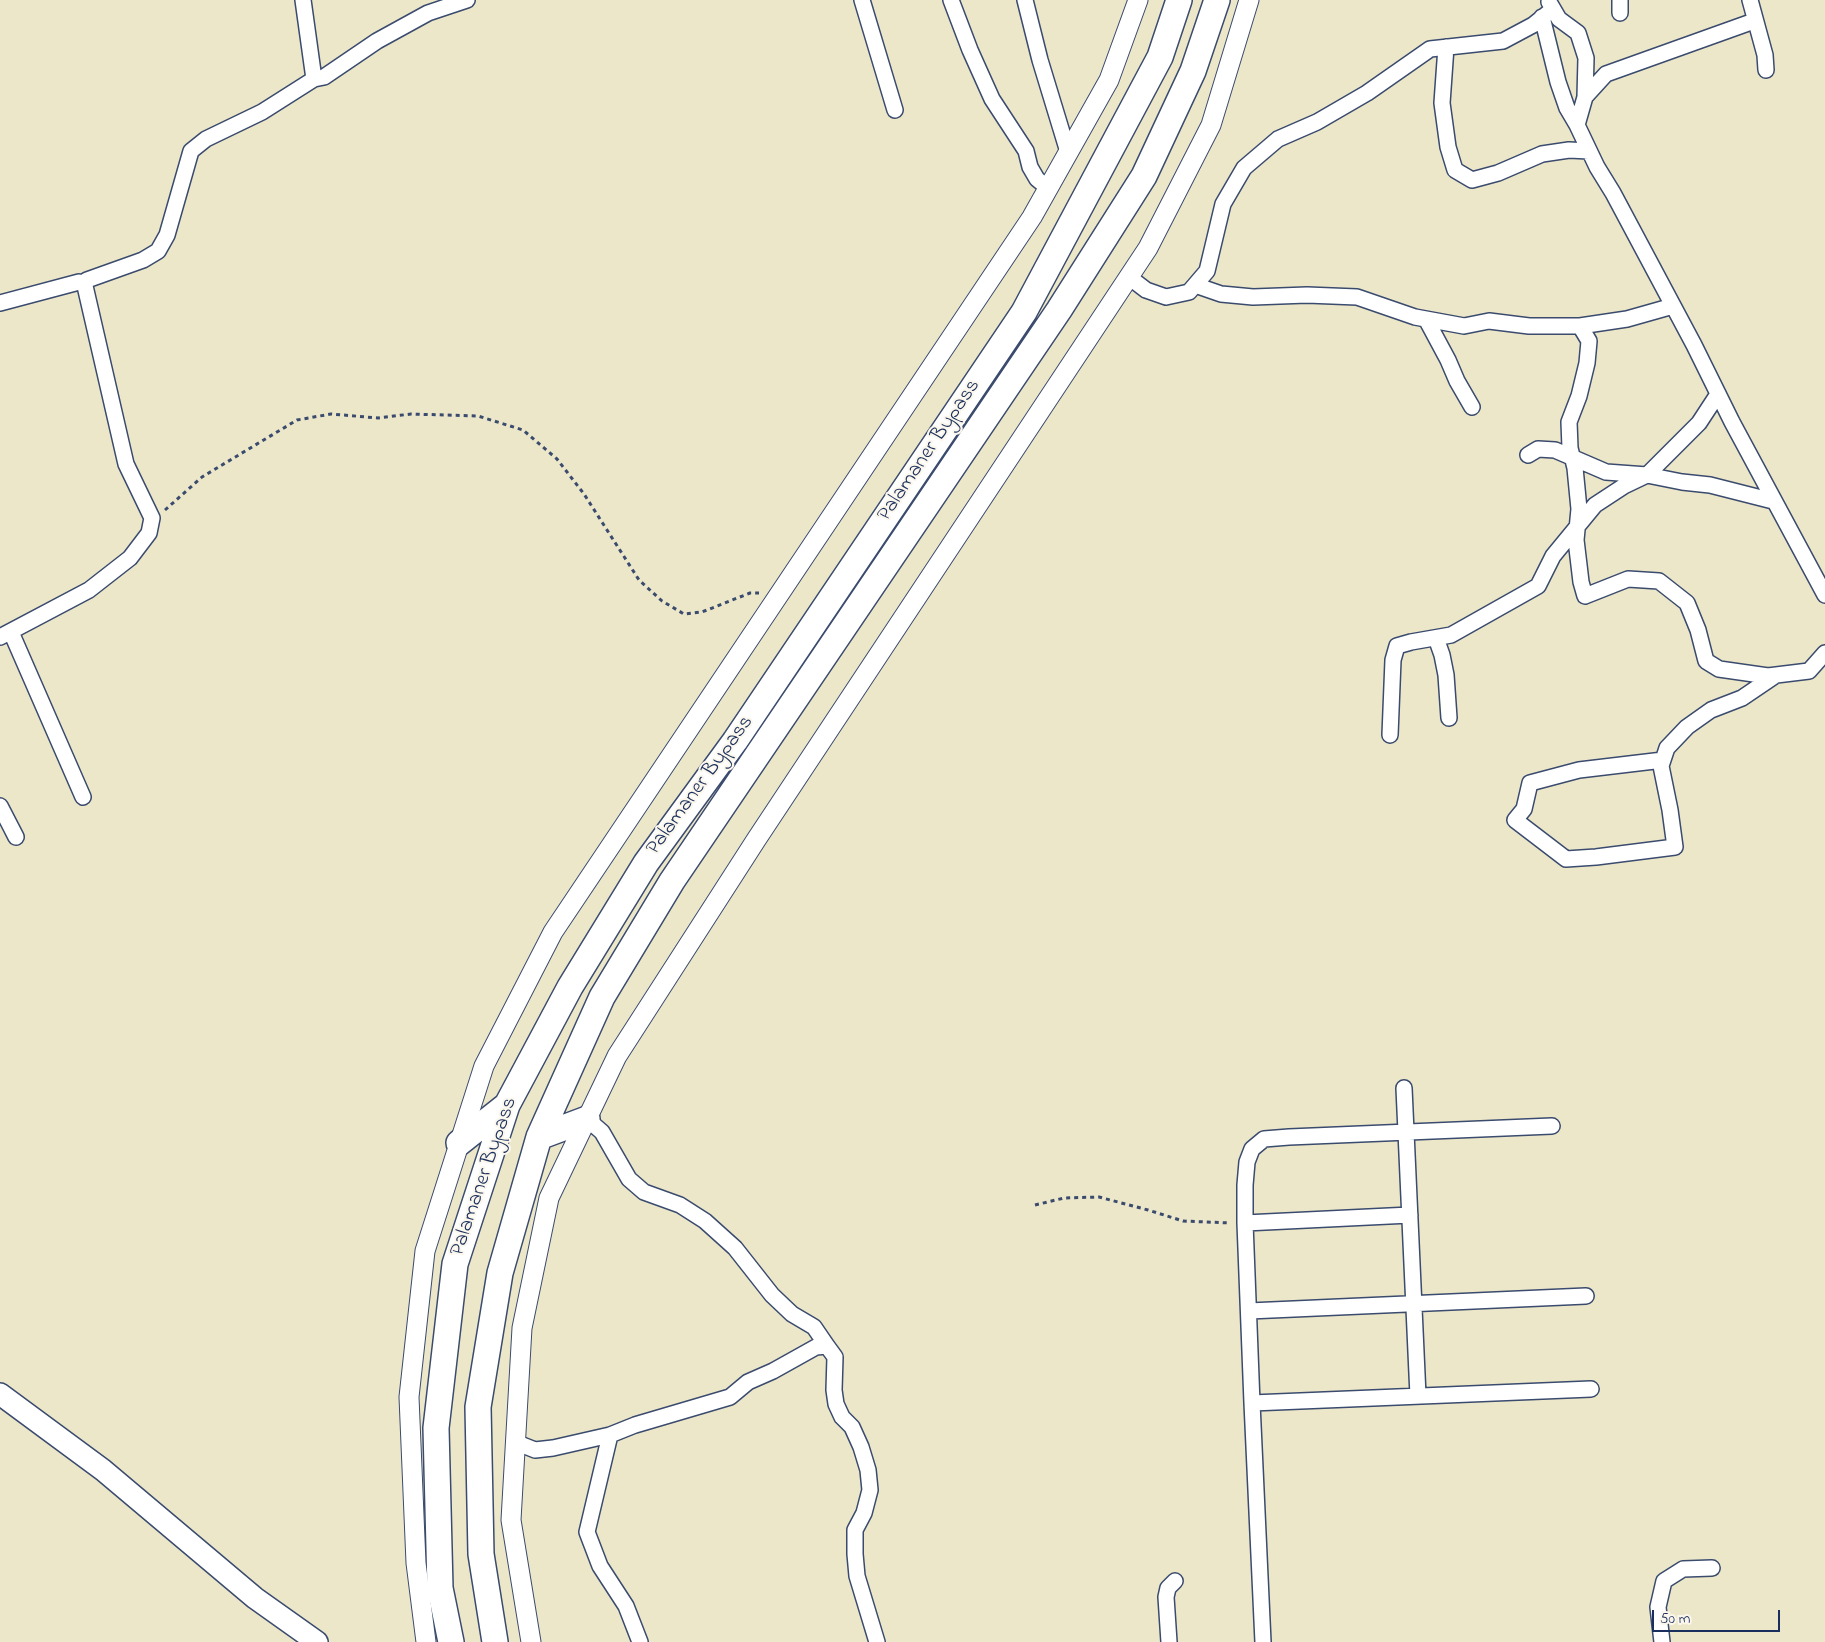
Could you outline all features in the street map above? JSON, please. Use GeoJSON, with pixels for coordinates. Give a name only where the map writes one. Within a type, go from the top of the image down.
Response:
{"type":"FeatureCollection","features":[{"type":"Feature","properties":{"kind":"highway","name":"Palamaner Bypass"},"geometry":{"type":"LineString","coordinates":[[451,1642],[440,1588],[436,1428],[455,1264],[506,1105],[570,987],[646,863],[735,741],[1024,312],[1160,57],[1179,0]]}},
{"type":"Feature","properties":{"kind":"highway","name":"Palamaner Bypass"},"geometry":{"type":"LineString","coordinates":[[495,1642],[481,1554],[478,1407],[500,1273],[539,1137],[602,997],[672,881],[1059,310],[1144,176],[1193,71],[1217,0]]}},
{"type":"Feature","properties":{"kind":"highway"},"geometry":{"type":"LineString","coordinates":[[459,1143],[506,1105]]}},
{"type":"Feature","properties":{"kind":"highway"},"geometry":{"type":"LineString","coordinates":[[539,1137],[587,1119]]}},
{"type":"Feature","properties":{"kind":"main road"},"geometry":{"type":"LineString","coordinates":[[0,1394],[104,1470],[255,1598],[318,1642]]}},
{"type":"Feature","properties":{"kind":"street"},"geometry":{"type":"LineString","coordinates":[[303,0],[314,79]]}},
{"type":"Feature","properties":{"kind":"street"},"geometry":{"type":"LineString","coordinates":[[0,303],[79,282],[83,283],[143,260],[158,251],[167,235],[191,151],[206,139],[262,112],[314,79],[324,76],[377,41],[428,13],[467,0]]}},
{"type":"Feature","properties":{"kind":"street"},"geometry":{"type":"LineString","coordinates":[[862,0],[895,110]]}},
{"type":"Feature","properties":{"kind":"street"},"geometry":{"type":"LineString","coordinates":[[951,0],[970,50],[992,99],[1026,151],[1030,167],[1037,179],[1048,188]]}},
{"type":"Feature","properties":{"kind":"street"},"geometry":{"type":"LineString","coordinates":[[1025,0],[1040,60],[1068,152]]}},
{"type":"Feature","properties":{"kind":"street"},"geometry":{"type":"LineString","coordinates":[[426,1642],[416,1563],[409,1397],[425,1251],[484,1066],[553,932],[1032,217],[1109,80],[1138,0]]}},
{"type":"Feature","properties":{"kind":"street"},"geometry":{"type":"LineString","coordinates":[[531,1642],[511,1520],[522,1328],[549,1198],[617,1056],[746,856],[1148,248],[1211,124],[1249,0]]}},
{"type":"Feature","properties":{"kind":"street"},"geometry":{"type":"LineString","coordinates":[[1750,0],[1754,21],[1765,55],[1766,70]]}},
{"type":"Feature","properties":{"kind":"street"},"geometry":{"type":"LineString","coordinates":[[1129,278],[1146,290],[1166,297],[1189,292],[1207,271],[1223,204],[1244,168],[1278,139],[1317,122],[1367,93],[1430,49],[1503,41],[1532,25],[1548,9]]}},
{"type":"Feature","properties":{"kind":"street"},"geometry":{"type":"LineString","coordinates":[[1548,9],[1578,33],[1586,58],[1585,97],[1579,128],[1572,150]]}},
{"type":"Feature","properties":{"kind":"street"},"geometry":{"type":"LineString","coordinates":[[1548,9],[1558,82],[1567,108],[1825,595]]}},
{"type":"Feature","properties":{"kind":"street"},"geometry":{"type":"LineString","coordinates":[[1585,97],[1606,74],[1754,21]]}},
{"type":"Feature","properties":{"kind":"street"},"geometry":{"type":"LineString","coordinates":[[1446,47],[1442,103],[1448,147],[1455,170],[1472,180],[1498,173],[1542,154],[1590,150]]}},
{"type":"Feature","properties":{"kind":"street"},"geometry":{"type":"LineString","coordinates":[[83,283],[126,464],[152,518],[149,533],[130,558],[89,590],[5,634],[83,798]]}},
{"type":"Feature","properties":{"kind":"street"},"geometry":{"type":"LineString","coordinates":[[1195,285],[1221,294],[1253,297],[1307,295],[1357,297],[1426,319],[1464,326],[1489,321],[1529,326],[1580,326],[1627,319],[1673,306]]}},
{"type":"Feature","properties":{"kind":"street"},"geometry":{"type":"LineString","coordinates":[[1426,319],[1472,407]]}},
{"type":"Feature","properties":{"kind":"street"},"geometry":{"type":"LineString","coordinates":[[1580,326],[1589,340],[1587,363],[1579,396],[1569,422],[1570,448],[1575,468],[1579,509],[1576,540],[1585,596],[1628,579],[1659,581],[1687,603],[1698,630],[1706,661],[1719,669],[1768,676],[1809,671],[1825,653]]}},
{"type":"Feature","properties":{"kind":"street"},"geometry":{"type":"LineString","coordinates":[[1390,735],[1394,660],[1397,646],[1436,638],[1458,631],[1538,586],[1553,556],[1595,505],[1624,486],[1647,475],[1699,423],[1718,394]]}},
{"type":"Feature","properties":{"kind":"street"},"geometry":{"type":"LineString","coordinates":[[1528,455],[1538,449],[1555,450],[1606,472],[1647,475],[1726,488],[1773,500]]}},
{"type":"Feature","properties":{"kind":"street"},"geometry":{"type":"LineString","coordinates":[[1436,638],[1446,675],[1449,718]]}},
{"type":"Feature","properties":{"kind":"street"},"geometry":{"type":"LineString","coordinates":[[1663,760],[1579,770],[1530,783],[1524,809],[1515,820],[1566,859],[1675,847],[1661,766],[1663,760],[1667,748],[1687,726],[1711,710],[1742,698],[1776,675]]}},
{"type":"Feature","properties":{"kind":"street"},"geometry":{"type":"LineString","coordinates":[[0,806],[16,837]]}},
{"type":"Feature","properties":{"kind":"street"},"geometry":{"type":"LineString","coordinates":[[1404,1088],[1418,1396]]}},
{"type":"Feature","properties":{"kind":"street"},"geometry":{"type":"LineString","coordinates":[[587,1119],[602,1132],[629,1179],[644,1192],[680,1205],[705,1222],[736,1248],[772,1295],[792,1314],[814,1327],[835,1357],[834,1390],[836,1404],[842,1416],[852,1427],[868,1470],[870,1490],[864,1513],[855,1530],[855,1554],[858,1583],[878,1642]]}},
{"type":"Feature","properties":{"kind":"street"},"geometry":{"type":"LineString","coordinates":[[1263,1642],[1252,1403],[1245,1185],[1247,1162],[1252,1149],[1264,1139],[1552,1126]]}},
{"type":"Feature","properties":{"kind":"street"},"geometry":{"type":"LineString","coordinates":[[1246,1223],[1410,1216]]}},
{"type":"Feature","properties":{"kind":"street"},"geometry":{"type":"LineString","coordinates":[[1249,1311],[1586,1296]]}},
{"type":"Feature","properties":{"kind":"street"},"geometry":{"type":"LineString","coordinates":[[515,1442],[535,1450],[553,1448],[610,1434],[730,1397],[748,1382],[773,1371],[816,1347],[827,1346]]}},
{"type":"Feature","properties":{"kind":"street"},"geometry":{"type":"LineString","coordinates":[[1252,1403],[1591,1388]]}},
{"type":"Feature","properties":{"kind":"street"},"geometry":{"type":"LineString","coordinates":[[610,1434],[587,1532],[600,1566],[626,1606],[640,1642]]}},
{"type":"Feature","properties":{"kind":"street"},"geometry":{"type":"LineString","coordinates":[[1662,1642],[1658,1607],[1664,1581],[1683,1569],[1712,1568]]}},
{"type":"Feature","properties":{"kind":"street"},"geometry":{"type":"LineString","coordinates":[[1168,1642],[1166,1598],[1168,1588],[1175,1582]]}},
{"type":"Feature","properties":{"kind":"path"},"geometry":{"type":"LineString","coordinates":[[152,518],[169,508],[202,477],[296,420],[332,414],[378,418],[411,414],[478,416],[523,430],[558,459],[584,494],[639,580],[662,601],[684,614],[702,612],[750,592],[767,593],[776,599]]}},
{"type":"Feature","properties":{"kind":"path"},"geometry":{"type":"LineString","coordinates":[[1035,1205],[1064,1198],[1099,1197],[1183,1221],[1246,1223]]}}]}
